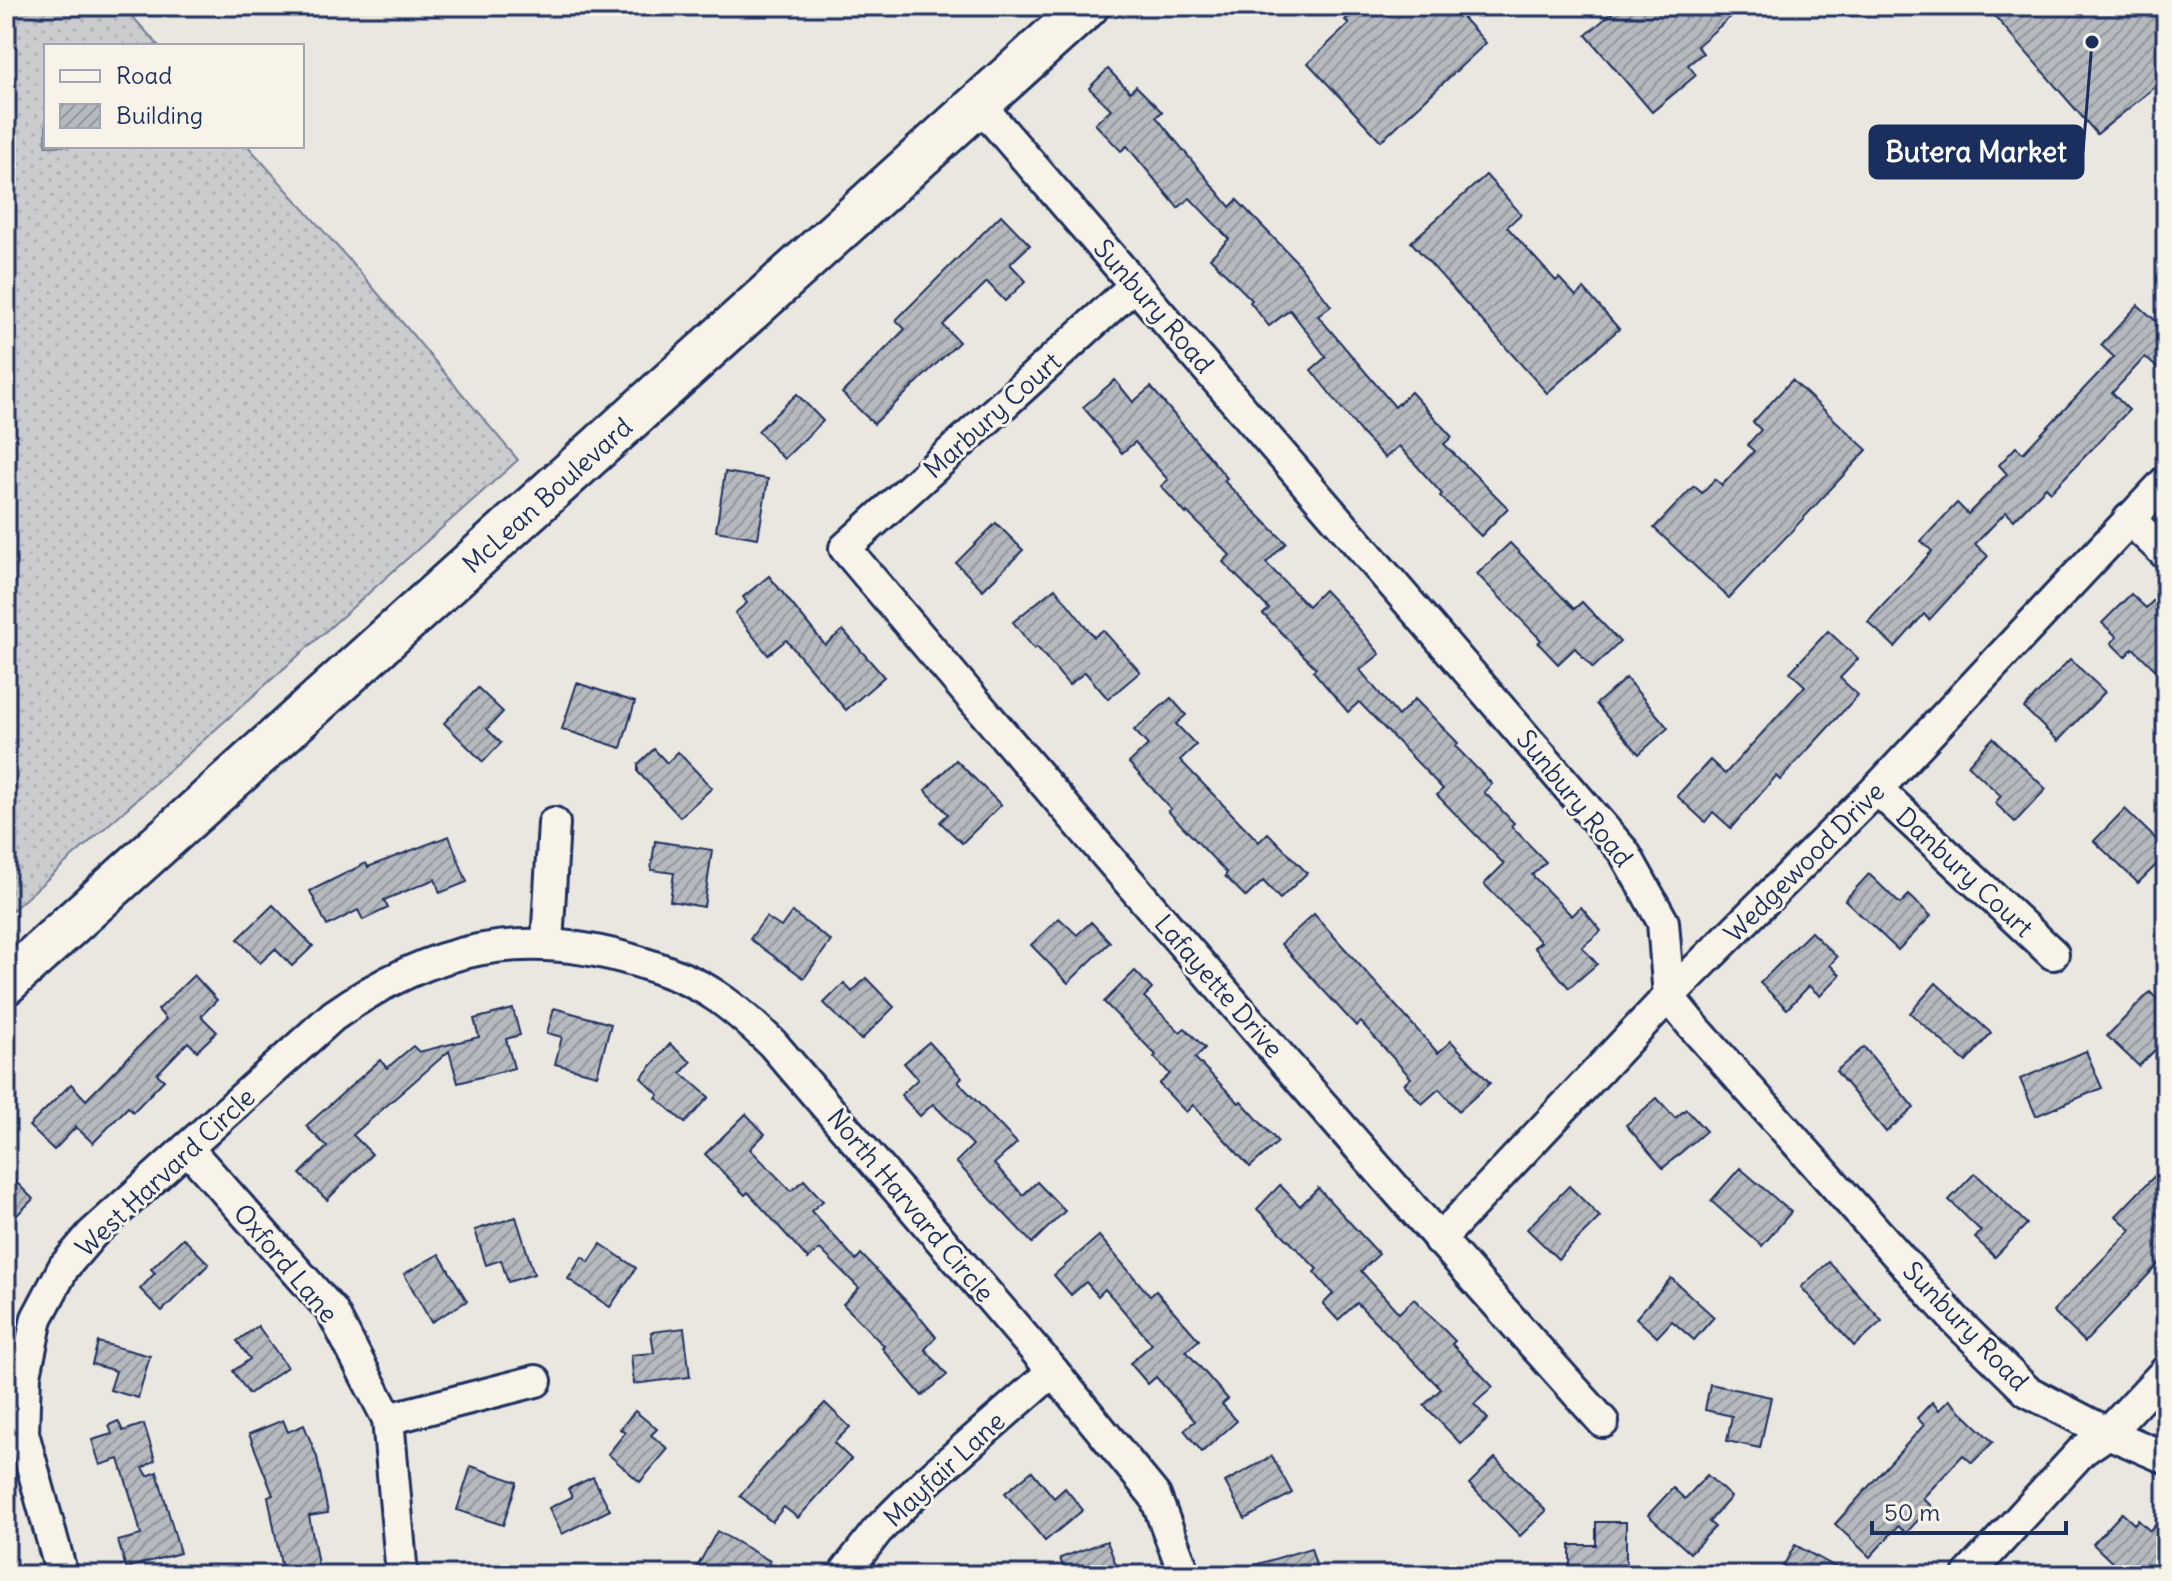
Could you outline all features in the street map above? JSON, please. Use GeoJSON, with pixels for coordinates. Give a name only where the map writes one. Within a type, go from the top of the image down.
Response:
{"type":"FeatureCollection","features":[{"type":"Feature","properties":{"kind":"main road","name":"McLean Boulevard"},"geometry":{"type":"LineString","coordinates":[[6,983],[1087,6]]}},
{"type":"Feature","properties":{"kind":"street","name":"Sunbury Road"},"geometry":{"type":"LineString","coordinates":[[979,104],[1624,852],[1663,922],[1669,997],[1984,1351],[2027,1391],[2108,1433],[2166,1458]]}},
{"type":"Feature","properties":{"kind":"street","name":"Marbury Court"},"geometry":{"type":"LineString","coordinates":[[848,545],[1135,285]]}},
{"type":"Feature","properties":{"kind":"street","name":"Wedgewood Drive"},"geometry":{"type":"LineString","coordinates":[[1439,1240],[1669,997],[1877,789],[2166,481]]}},
{"type":"Feature","properties":{"kind":"street"},"geometry":{"type":"LineString","coordinates":[[2129,519],[2166,554]]}},
{"type":"Feature","properties":{"kind":"street","name":"Lafayette Drive"},"geometry":{"type":"LineString","coordinates":[[848,545],[845,548],[1049,789],[1439,1240],[1603,1422]]}},
{"type":"Feature","properties":{"kind":"street","name":"Danbury Court"},"geometry":{"type":"LineString","coordinates":[[1877,789],[2053,954]]}},
{"type":"Feature","properties":{"kind":"street"},"geometry":{"type":"LineString","coordinates":[[547,944],[554,823]]}},
{"type":"Feature","properties":{"kind":"street","name":"West Harvard Circle"},"geometry":{"type":"LineString","coordinates":[[62,1575],[23,1433],[25,1375],[37,1318],[64,1267],[92,1234],[333,1016],[364,994],[411,970],[456,955],[500,946],[547,944]]}},
{"type":"Feature","properties":{"kind":"street","name":"North Harvard Circle"},"geometry":{"type":"LineString","coordinates":[[547,944],[596,949],[662,969],[714,994],[745,1018],[802,1077],[1053,1371],[1155,1496],[1185,1575]]}},
{"type":"Feature","properties":{"kind":"street","name":"Oxford Lane"},"geometry":{"type":"LineString","coordinates":[[187,1148],[332,1311],[388,1419],[402,1575]]}},
{"type":"Feature","properties":{"kind":"street","name":"Mayfair Lane"},"geometry":{"type":"LineString","coordinates":[[843,1575],[877,1531],[928,1480],[1053,1371]]}},
{"type":"Feature","properties":{"kind":"street"},"geometry":{"type":"LineString","coordinates":[[1968,1575],[2082,1451],[2108,1433],[2166,1371]]}},
{"type":"Feature","properties":{"kind":"street"},"geometry":{"type":"LineString","coordinates":[[388,1419],[536,1381]]}},
{"type":"Feature","properties":{"kind":"shaded area"},"geometry":{"type":"Polygon","coordinates":[[[6,6],[123,6],[157,44],[44,44],[44,148],[250,148],[359,271],[518,460],[6,916],[6,6]]]}},
{"type":"Feature","properties":{"kind":"building"},"geometry":{"type":"Polygon","coordinates":[[[1361,6],[1452,6],[1486,43],[1381,141],[1308,63],[1349,24],[1345,20],[1361,6]]]}},
{"type":"Feature","properties":{"kind":"building"},"geometry":{"type":"Polygon","coordinates":[[[1620,6],[1743,6],[1697,46],[1703,53],[1688,65],[1696,75],[1652,112],[1586,35],[1620,6]]]}},
{"type":"Feature","properties":{"kind":"building"},"geometry":{"type":"Polygon","coordinates":[[[1986,6],[2166,6],[2166,78],[2097,134],[1986,6]]]}},
{"type":"Feature","properties":{"kind":"building"},"geometry":{"type":"Polygon","coordinates":[[[1108,69],[1130,92],[1136,86],[1162,112],[1156,117],[1230,207],[1237,200],[1298,263],[1331,306],[1318,316],[1395,407],[1411,392],[1452,437],[1444,444],[1508,508],[1481,536],[1440,496],[1442,494],[1399,446],[1385,458],[1363,435],[1311,370],[1326,357],[1290,310],[1269,326],[1250,302],[1252,300],[1210,258],[1229,239],[1190,198],[1178,208],[1127,146],[1121,151],[1095,124],[1111,109],[1089,88],[1108,69]]]}},
{"type":"Feature","properties":{"kind":"building"},"geometry":{"type":"Polygon","coordinates":[[[1486,175],[1521,214],[1507,227],[1556,281],[1559,278],[1576,296],[1584,289],[1619,329],[1547,393],[1411,242],[1486,175]]]}},
{"type":"Feature","properties":{"kind":"building"},"geometry":{"type":"Polygon","coordinates":[[[1001,215],[1030,245],[1010,264],[1026,281],[1005,301],[987,282],[943,325],[959,342],[874,424],[842,393],[905,329],[896,320],[1001,215]]]}},
{"type":"Feature","properties":{"kind":"building"},"geometry":{"type":"Polygon","coordinates":[[[2138,305],[2166,330],[2166,376],[2145,357],[2112,393],[2129,410],[2051,492],[2046,487],[2014,520],[2006,512],[1975,544],[1988,556],[1929,620],[1924,614],[1895,647],[1868,622],[1932,551],[1921,541],[1957,503],[1968,514],[2007,474],[1999,465],[2016,447],[2023,453],[2114,357],[2101,345],[2138,305]]]}},
{"type":"Feature","properties":{"kind":"building"},"geometry":{"type":"Polygon","coordinates":[[[1115,380],[1133,402],[1151,387],[1227,478],[1224,481],[1286,543],[1266,563],[1308,606],[1324,590],[1344,611],[1380,654],[1360,670],[1398,716],[1415,699],[1492,784],[1484,792],[1546,862],[1532,875],[1572,916],[1581,907],[1601,931],[1582,947],[1597,964],[1569,988],[1534,947],[1541,942],[1484,884],[1504,864],[1437,795],[1443,789],[1359,702],[1348,712],[1313,671],[1316,668],[1263,614],[1269,609],[1223,562],[1230,555],[1161,486],[1168,480],[1135,442],[1122,453],[1083,407],[1115,380]]]}},
{"type":"Feature","properties":{"kind":"building"},"geometry":{"type":"Polygon","coordinates":[[[1792,380],[1867,450],[1729,598],[1654,528],[1694,486],[1702,493],[1715,479],[1722,485],[1754,451],[1747,445],[1761,430],[1753,422],[1792,380]]]}},
{"type":"Feature","properties":{"kind":"building"},"geometry":{"type":"Polygon","coordinates":[[[797,394],[823,421],[784,459],[758,431],[797,394]]]}},
{"type":"Feature","properties":{"kind":"building"},"geometry":{"type":"Polygon","coordinates":[[[725,472],[768,479],[758,538],[716,531],[725,472]]]}},
{"type":"Feature","properties":{"kind":"building"},"geometry":{"type":"Polygon","coordinates":[[[996,523],[1023,550],[983,590],[956,563],[996,523]]]}},
{"type":"Feature","properties":{"kind":"building"},"geometry":{"type":"Polygon","coordinates":[[[1510,543],[1574,609],[1582,602],[1620,642],[1593,668],[1575,648],[1558,664],[1538,643],[1541,640],[1477,574],[1510,543]]]}},
{"type":"Feature","properties":{"kind":"building"},"geometry":{"type":"Polygon","coordinates":[[[769,576],[825,645],[843,630],[884,677],[846,710],[786,640],[768,655],[735,613],[747,603],[743,597],[769,576]]]}},
{"type":"Feature","properties":{"kind":"building"},"geometry":{"type":"Polygon","coordinates":[[[1055,588],[1094,637],[1103,630],[1140,672],[1108,699],[1085,672],[1069,685],[1013,622],[1055,588]]]}},
{"type":"Feature","properties":{"kind":"building"},"geometry":{"type":"Polygon","coordinates":[[[2131,594],[2146,608],[2155,599],[2166,610],[2159,621],[2166,628],[2166,680],[2133,648],[2125,657],[2111,643],[2117,637],[2102,623],[2131,594]]]}},
{"type":"Feature","properties":{"kind":"building"},"geometry":{"type":"Polygon","coordinates":[[[1828,631],[1858,659],[1840,678],[1858,695],[1780,780],[1776,776],[1731,828],[1713,812],[1705,822],[1677,796],[1710,760],[1725,774],[1805,686],[1790,672],[1828,631]]]}},
{"type":"Feature","properties":{"kind":"building"},"geometry":{"type":"Polygon","coordinates":[[[2070,659],[2105,692],[2058,741],[2024,708],[2070,659]]]}},
{"type":"Feature","properties":{"kind":"building"},"geometry":{"type":"Polygon","coordinates":[[[1626,678],[1668,728],[1639,754],[1596,704],[1626,678]]]}},
{"type":"Feature","properties":{"kind":"building"},"geometry":{"type":"Polygon","coordinates":[[[577,683],[635,702],[621,748],[562,729],[577,683]]]}},
{"type":"Feature","properties":{"kind":"building"},"geometry":{"type":"Polygon","coordinates":[[[478,688],[503,712],[487,729],[501,743],[483,762],[444,723],[478,688]]]}},
{"type":"Feature","properties":{"kind":"building"},"geometry":{"type":"Polygon","coordinates":[[[1171,698],[1186,715],[1176,724],[1196,745],[1180,760],[1259,842],[1268,833],[1307,873],[1280,899],[1263,881],[1246,897],[1129,763],[1148,745],[1134,730],[1171,698]]]}},
{"type":"Feature","properties":{"kind":"building"},"geometry":{"type":"Polygon","coordinates":[[[1993,738],[2046,789],[2015,822],[1995,803],[2001,796],[1968,765],[1993,738]]]}},
{"type":"Feature","properties":{"kind":"building"},"geometry":{"type":"Polygon","coordinates":[[[654,749],[667,763],[678,752],[712,788],[680,817],[638,772],[638,764],[654,749]]]}},
{"type":"Feature","properties":{"kind":"building"},"geometry":{"type":"Polygon","coordinates":[[[956,760],[1001,805],[962,843],[940,822],[948,814],[925,790],[956,760]]]}},
{"type":"Feature","properties":{"kind":"building"},"geometry":{"type":"Polygon","coordinates":[[[2125,809],[2166,849],[2166,855],[2138,883],[2094,841],[2125,809]]]}},
{"type":"Feature","properties":{"kind":"building"},"geometry":{"type":"Polygon","coordinates":[[[449,836],[467,882],[440,893],[435,879],[384,900],[388,908],[363,920],[358,910],[327,926],[310,891],[366,863],[368,867],[449,836]]]}},
{"type":"Feature","properties":{"kind":"building"},"geometry":{"type":"Polygon","coordinates":[[[655,841],[712,850],[704,907],[670,901],[674,873],[651,870],[655,841]]]}},
{"type":"Feature","properties":{"kind":"building"},"geometry":{"type":"Polygon","coordinates":[[[1869,874],[1900,904],[1909,895],[1931,916],[1898,950],[1845,900],[1869,874]]]}},
{"type":"Feature","properties":{"kind":"building"},"geometry":{"type":"Polygon","coordinates":[[[273,905],[313,946],[292,966],[275,949],[260,963],[238,939],[273,905]]]}},
{"type":"Feature","properties":{"kind":"building"},"geometry":{"type":"Polygon","coordinates":[[[792,912],[831,941],[804,978],[750,939],[766,917],[781,927],[792,912]]]}},
{"type":"Feature","properties":{"kind":"building"},"geometry":{"type":"Polygon","coordinates":[[[1314,914],[1438,1053],[1451,1041],[1490,1083],[1459,1111],[1439,1089],[1422,1104],[1404,1084],[1411,1078],[1361,1022],[1356,1026],[1281,944],[1314,914]]]}},
{"type":"Feature","properties":{"kind":"building"},"geometry":{"type":"Polygon","coordinates":[[[1059,918],[1077,935],[1091,922],[1110,942],[1068,983],[1031,945],[1059,918]]]}},
{"type":"Feature","properties":{"kind":"building"},"geometry":{"type":"Polygon","coordinates":[[[1811,932],[1837,957],[1830,965],[1840,975],[1820,996],[1809,986],[1787,1009],[1760,983],[1811,932]]]}},
{"type":"Feature","properties":{"kind":"building"},"geometry":{"type":"Polygon","coordinates":[[[1135,971],[1152,989],[1144,997],[1180,1032],[1185,1028],[1205,1048],[1195,1058],[1239,1103],[1241,1101],[1278,1142],[1250,1167],[1193,1105],[1186,1112],[1159,1084],[1170,1074],[1154,1057],[1156,1055],[1104,1002],[1135,971]]]}},
{"type":"Feature","properties":{"kind":"building"},"geometry":{"type":"Polygon","coordinates":[[[194,975],[217,1000],[201,1016],[217,1032],[197,1051],[188,1042],[157,1074],[164,1080],[133,1112],[128,1107],[93,1143],[76,1127],[54,1150],[29,1126],[71,1084],[86,1100],[166,1019],[158,1010],[194,975]]]}},
{"type":"Feature","properties":{"kind":"building"},"geometry":{"type":"Polygon","coordinates":[[[866,978],[894,1007],[861,1040],[824,1003],[844,983],[852,992],[866,978]]]}},
{"type":"Feature","properties":{"kind":"building"},"geometry":{"type":"Polygon","coordinates":[[[1936,983],[1991,1033],[1966,1062],[1910,1013],[1936,983]]]}},
{"type":"Feature","properties":{"kind":"building"},"geometry":{"type":"Polygon","coordinates":[[[2150,992],[2166,1008],[2166,1039],[2139,1066],[2107,1036],[2150,992]]]}},
{"type":"Feature","properties":{"kind":"building"},"geometry":{"type":"Polygon","coordinates":[[[554,1008],[611,1024],[597,1075],[555,1064],[562,1037],[547,1033],[554,1008]]]}},
{"type":"Feature","properties":{"kind":"building"},"geometry":{"type":"Polygon","coordinates":[[[513,1009],[520,1035],[506,1039],[514,1068],[458,1083],[449,1051],[353,1135],[372,1154],[327,1200],[300,1174],[327,1147],[306,1126],[380,1060],[387,1068],[413,1046],[419,1052],[479,1037],[474,1019],[513,1009]]]}},
{"type":"Feature","properties":{"kind":"building"},"geometry":{"type":"Polygon","coordinates":[[[929,1042],[962,1078],[958,1082],[1017,1143],[994,1164],[1023,1195],[1037,1182],[1065,1211],[1032,1243],[956,1162],[973,1145],[933,1104],[920,1116],[901,1095],[918,1079],[904,1063],[929,1042]]]}},
{"type":"Feature","properties":{"kind":"building"},"geometry":{"type":"Polygon","coordinates":[[[670,1044],[691,1062],[681,1073],[709,1097],[685,1123],[656,1098],[659,1095],[641,1078],[670,1044]]]}},
{"type":"Feature","properties":{"kind":"building"},"geometry":{"type":"Polygon","coordinates":[[[1864,1047],[1914,1108],[1886,1132],[1836,1071],[1864,1047]]]}},
{"type":"Feature","properties":{"kind":"building"},"geometry":{"type":"Polygon","coordinates":[[[2086,1051],[2102,1088],[2036,1116],[2020,1079],[2086,1051]]]}},
{"type":"Feature","properties":{"kind":"building"},"geometry":{"type":"Polygon","coordinates":[[[1657,1098],[1675,1118],[1686,1109],[1706,1131],[1663,1168],[1626,1125],[1657,1098]]]}},
{"type":"Feature","properties":{"kind":"building"},"geometry":{"type":"Polygon","coordinates":[[[746,1114],[765,1134],[750,1149],[791,1191],[804,1180],[823,1201],[811,1211],[856,1260],[861,1254],[936,1337],[925,1349],[947,1375],[922,1396],[882,1348],[884,1346],[843,1304],[859,1288],[820,1249],[808,1259],[748,1192],[745,1195],[705,1154],[746,1114]]]}},
{"type":"Feature","properties":{"kind":"building"},"geometry":{"type":"Polygon","coordinates":[[[2166,1164],[2166,1256],[2085,1342],[2053,1311],[2131,1230],[2116,1216],[2166,1164]]]}},
{"type":"Feature","properties":{"kind":"building"},"geometry":{"type":"Polygon","coordinates":[[[1740,1168],[1791,1212],[1762,1246],[1711,1201],[1740,1168]]]}},
{"type":"Feature","properties":{"kind":"building"},"geometry":{"type":"Polygon","coordinates":[[[6,1172],[33,1199],[6,1226],[6,1172]]]}},
{"type":"Feature","properties":{"kind":"building"},"geometry":{"type":"Polygon","coordinates":[[[1975,1173],[2027,1224],[1995,1257],[1975,1238],[1981,1231],[1949,1200],[1975,1173]]]}},
{"type":"Feature","properties":{"kind":"building"},"geometry":{"type":"Polygon","coordinates":[[[1280,1185],[1300,1206],[1318,1188],[1379,1254],[1361,1271],[1399,1313],[1414,1299],[1455,1341],[1452,1344],[1493,1387],[1474,1404],[1488,1419],[1461,1444],[1424,1405],[1441,1389],[1357,1303],[1338,1320],[1323,1304],[1333,1294],[1314,1272],[1317,1269],[1257,1209],[1280,1185]]]}},
{"type":"Feature","properties":{"kind":"building"},"geometry":{"type":"Polygon","coordinates":[[[1569,1186],[1600,1217],[1558,1259],[1527,1229],[1569,1186]]]}},
{"type":"Feature","properties":{"kind":"building"},"geometry":{"type":"Polygon","coordinates":[[[516,1217],[534,1274],[508,1282],[501,1260],[486,1265],[475,1230],[516,1217]]]}},
{"type":"Feature","properties":{"kind":"building"},"geometry":{"type":"Polygon","coordinates":[[[1099,1236],[1150,1296],[1156,1291],[1199,1340],[1186,1351],[1228,1399],[1222,1404],[1237,1421],[1202,1452],[1184,1430],[1195,1421],[1156,1377],[1148,1384],[1130,1363],[1152,1344],[1105,1289],[1098,1296],[1086,1282],[1071,1295],[1054,1275],[1099,1236]]]}},
{"type":"Feature","properties":{"kind":"building"},"geometry":{"type":"Polygon","coordinates":[[[183,1238],[209,1264],[162,1311],[140,1289],[155,1273],[151,1269],[183,1238]]]}},
{"type":"Feature","properties":{"kind":"building"},"geometry":{"type":"Polygon","coordinates":[[[601,1244],[636,1268],[610,1307],[568,1279],[582,1257],[589,1262],[601,1244]]]}},
{"type":"Feature","properties":{"kind":"building"},"geometry":{"type":"Polygon","coordinates":[[[439,1254],[467,1301],[431,1322],[404,1274],[439,1254]]]}},
{"type":"Feature","properties":{"kind":"building"},"geometry":{"type":"Polygon","coordinates":[[[1829,1262],[1882,1321],[1854,1346],[1801,1287],[1829,1262]]]}},
{"type":"Feature","properties":{"kind":"building"},"geometry":{"type":"Polygon","coordinates":[[[1671,1278],[1714,1317],[1694,1340],[1672,1321],[1657,1337],[1636,1318],[1671,1278]]]}},
{"type":"Feature","properties":{"kind":"building"},"geometry":{"type":"Polygon","coordinates":[[[258,1326],[287,1367],[249,1394],[233,1371],[250,1359],[237,1341],[258,1326]]]}},
{"type":"Feature","properties":{"kind":"building"},"geometry":{"type":"Polygon","coordinates":[[[684,1328],[690,1377],[634,1384],[631,1355],[654,1353],[651,1332],[684,1328]]]}},
{"type":"Feature","properties":{"kind":"building"},"geometry":{"type":"Polygon","coordinates":[[[98,1342],[150,1356],[138,1398],[110,1390],[116,1371],[92,1364],[98,1342]]]}},
{"type":"Feature","properties":{"kind":"building"},"geometry":{"type":"Polygon","coordinates":[[[1710,1384],[1771,1397],[1760,1448],[1727,1441],[1732,1416],[1705,1410],[1710,1384]]]}},
{"type":"Feature","properties":{"kind":"building"},"geometry":{"type":"Polygon","coordinates":[[[1949,1400],[1993,1442],[1972,1463],[1963,1455],[1923,1498],[1931,1506],[1906,1533],[1898,1526],[1870,1557],[1835,1524],[1924,1425],[1917,1418],[1932,1402],[1939,1410],[1949,1400]]]}},
{"type":"Feature","properties":{"kind":"building"},"geometry":{"type":"Polygon","coordinates":[[[825,1403],[850,1427],[834,1443],[851,1459],[798,1518],[784,1507],[772,1522],[740,1496],[825,1403]]]}},
{"type":"Feature","properties":{"kind":"building"},"geometry":{"type":"Polygon","coordinates":[[[635,1411],[657,1429],[651,1435],[668,1449],[640,1482],[608,1454],[625,1433],[620,1429],[635,1411]]]}},
{"type":"Feature","properties":{"kind":"building"},"geometry":{"type":"Polygon","coordinates":[[[283,1420],[288,1432],[304,1425],[317,1457],[328,1513],[309,1516],[320,1575],[283,1575],[268,1496],[273,1495],[249,1434],[283,1420]]]}},
{"type":"Feature","properties":{"kind":"building"},"geometry":{"type":"Polygon","coordinates":[[[118,1421],[123,1431],[144,1424],[155,1460],[143,1468],[148,1476],[157,1472],[180,1553],[126,1568],[118,1541],[141,1535],[136,1514],[119,1459],[100,1465],[92,1440],[112,1434],[109,1425],[118,1421]]]}},
{"type":"Feature","properties":{"kind":"building"},"geometry":{"type":"Polygon","coordinates":[[[1272,1456],[1292,1493],[1245,1519],[1225,1482],[1272,1456]]]}},
{"type":"Feature","properties":{"kind":"building"},"geometry":{"type":"Polygon","coordinates":[[[1495,1458],[1546,1511],[1520,1536],[1469,1484],[1495,1458]]]}},
{"type":"Feature","properties":{"kind":"building"},"geometry":{"type":"Polygon","coordinates":[[[471,1466],[517,1482],[503,1525],[457,1510],[471,1466]]]}},
{"type":"Feature","properties":{"kind":"building"},"geometry":{"type":"Polygon","coordinates":[[[1032,1471],[1054,1498],[1065,1488],[1083,1510],[1045,1541],[1005,1493],[1032,1471]]]}},
{"type":"Feature","properties":{"kind":"building"},"geometry":{"type":"Polygon","coordinates":[[[1707,1475],[1731,1497],[1709,1522],[1715,1527],[1690,1553],[1648,1515],[1673,1488],[1685,1499],[1707,1475]]]}},
{"type":"Feature","properties":{"kind":"building"},"geometry":{"type":"Polygon","coordinates":[[[593,1477],[610,1510],[562,1534],[549,1508],[572,1497],[568,1489],[593,1477]]]}},
{"type":"Feature","properties":{"kind":"building"},"geometry":{"type":"Polygon","coordinates":[[[2122,1513],[2134,1524],[2138,1520],[2150,1531],[2166,1514],[2166,1562],[2154,1575],[2125,1575],[2093,1544],[2122,1513]]]}},
{"type":"Feature","properties":{"kind":"building"},"geometry":{"type":"Polygon","coordinates":[[[1596,1522],[1626,1522],[1626,1575],[1570,1575],[1570,1545],[1596,1545],[1596,1522]]]}},
{"type":"Feature","properties":{"kind":"building"},"geometry":{"type":"Polygon","coordinates":[[[717,1531],[770,1561],[762,1575],[707,1575],[696,1569],[717,1531]]]}},
{"type":"Feature","properties":{"kind":"building"},"geometry":{"type":"Polygon","coordinates":[[[1107,1541],[1120,1575],[1066,1575],[1060,1558],[1107,1541]]]}},
{"type":"Feature","properties":{"kind":"building"},"geometry":{"type":"Polygon","coordinates":[[[1795,1545],[1850,1575],[1778,1575],[1795,1545]]]}},
{"type":"Feature","properties":{"kind":"building"},"geometry":{"type":"Polygon","coordinates":[[[1311,1548],[1319,1575],[1239,1575],[1238,1570],[1311,1548]]]}},
{"type":"Feature","properties":{"kind":"place","name":"Butera Market"},"geometry":{"type":"Point","coordinates":[2092,42]}}]}
